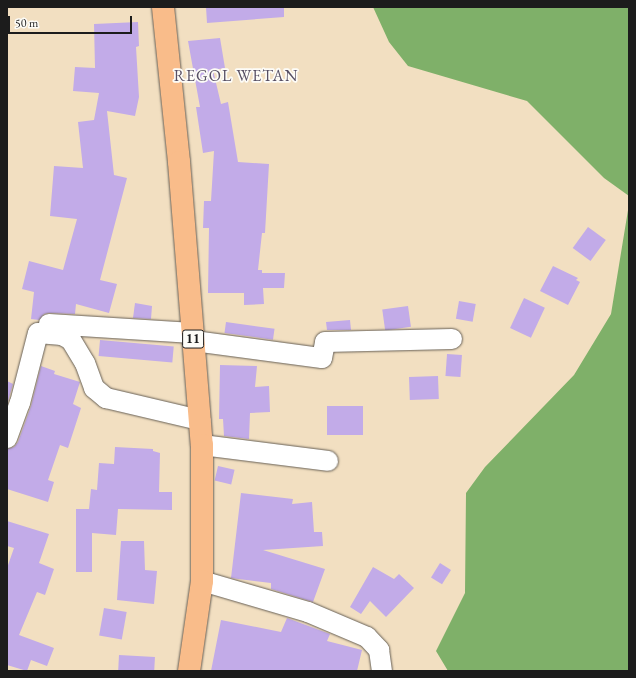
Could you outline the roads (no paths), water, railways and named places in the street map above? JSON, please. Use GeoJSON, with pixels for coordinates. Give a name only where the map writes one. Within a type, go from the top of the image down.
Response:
{"type":"FeatureCollection","features":[{"type":"Feature","properties":{"kind":"highway","name":"11"},"geometry":{"type":"LineString","coordinates":[[163,7],[202,445],[202,581],[189,671]]}},
{"type":"Feature","properties":{"kind":"street"},"geometry":{"type":"LineString","coordinates":[[7,438],[20,403],[38,333],[44,324],[193,337],[322,358],[325,342],[452,339]]}},
{"type":"Feature","properties":{"kind":"street"},"geometry":{"type":"LineString","coordinates":[[38,333],[62,335],[71,340],[85,363],[94,388],[106,398],[200,420]]}},
{"type":"Feature","properties":{"kind":"street"},"geometry":{"type":"LineString","coordinates":[[202,445],[328,461]]}},
{"type":"Feature","properties":{"kind":"street"},"geometry":{"type":"LineString","coordinates":[[202,581],[308,612],[367,637],[379,650],[382,671]]}},
{"type":"Feature","properties":{"kind":"district","name":"REGOL WETAN"},"geometry":{"type":"Point","coordinates":[236,76]}}]}
